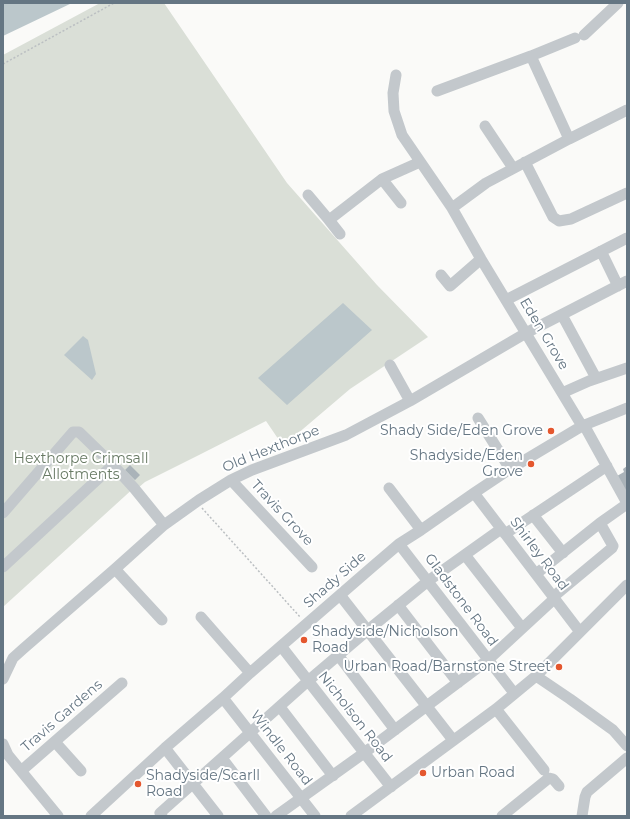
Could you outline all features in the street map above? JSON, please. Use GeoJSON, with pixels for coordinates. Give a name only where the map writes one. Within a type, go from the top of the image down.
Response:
{"type":"FeatureCollection","features":[{"type":"Feature","properties":{"kind":"street"},"geometry":{"type":"LineString","coordinates":[[437,91],[580,36],[617,3]]}},
{"type":"Feature","properties":{"kind":"street"},"geometry":{"type":"LineString","coordinates":[[531,56],[569,139]]}},
{"type":"Feature","properties":{"kind":"street","name":"Eden Grove"},"geometry":{"type":"LineString","coordinates":[[396,75],[393,92],[394,111],[402,136],[452,208],[481,259],[583,425],[627,503]]}},
{"type":"Feature","properties":{"kind":"street"},"geometry":{"type":"LineString","coordinates":[[452,208],[486,183],[627,110]]}},
{"type":"Feature","properties":{"kind":"street"},"geometry":{"type":"LineString","coordinates":[[485,126],[513,168]]}},
{"type":"Feature","properties":{"kind":"street"},"geometry":{"type":"LineString","coordinates":[[328,220],[382,178],[420,162]]}},
{"type":"Feature","properties":{"kind":"street"},"geometry":{"type":"LineString","coordinates":[[525,162],[553,217],[559,221],[571,220],[627,193]]}},
{"type":"Feature","properties":{"kind":"street"},"geometry":{"type":"LineString","coordinates":[[382,178],[401,204]]}},
{"type":"Feature","properties":{"kind":"street"},"geometry":{"type":"LineString","coordinates":[[308,195],[340,234]]}},
{"type":"Feature","properties":{"kind":"street"},"geometry":{"type":"LineString","coordinates":[[506,300],[627,238]]}},
{"type":"Feature","properties":{"kind":"street"},"geometry":{"type":"LineString","coordinates":[[601,251],[622,284]]}},
{"type":"Feature","properties":{"kind":"street"},"geometry":{"type":"LineString","coordinates":[[441,275],[450,286],[481,259]]}},
{"type":"Feature","properties":{"kind":"street","name":"Old Hexthorpe"},"geometry":{"type":"LineString","coordinates":[[3,679],[13,658],[23,648],[164,525],[196,501],[230,480],[259,467],[346,435],[410,401],[526,333],[622,284]]}},
{"type":"Feature","properties":{"kind":"street"},"geometry":{"type":"LineString","coordinates":[[562,315],[596,378]]}},
{"type":"Feature","properties":{"kind":"street"},"geometry":{"type":"LineString","coordinates":[[390,364],[410,401]]}},
{"type":"Feature","properties":{"kind":"street"},"geometry":{"type":"LineString","coordinates":[[562,393],[596,378],[627,368]]}},
{"type":"Feature","properties":{"kind":"street","name":"Shady Side"},"geometry":{"type":"LineString","coordinates":[[91,816],[165,748],[399,544],[510,469],[583,425],[627,408]]}},
{"type":"Feature","properties":{"kind":"street"},"geometry":{"type":"LineString","coordinates":[[478,418],[510,469]]}},
{"type":"Feature","properties":{"kind":"street"},"geometry":{"type":"LineString","coordinates":[[3,513],[73,432],[79,432],[134,488],[164,525]]}},
{"type":"Feature","properties":{"kind":"street"},"geometry":{"type":"LineString","coordinates":[[3,568],[112,465]]}},
{"type":"Feature","properties":{"kind":"street"},"geometry":{"type":"LineString","coordinates":[[162,816],[160,813],[308,681],[428,581],[465,555],[503,531],[533,515],[607,466]]}},
{"type":"Feature","properties":{"kind":"street","name":"Travis Grove"},"geometry":{"type":"LineString","coordinates":[[230,480],[312,567]]}},
{"type":"Feature","properties":{"kind":"street"},"geometry":{"type":"LineString","coordinates":[[389,488],[421,530]]}},
{"type":"Feature","properties":{"kind":"street","name":"Shirley Road"},"geometry":{"type":"LineString","coordinates":[[474,493],[580,632]]}},
{"type":"Feature","properties":{"kind":"street"},"geometry":{"type":"LineString","coordinates":[[536,574],[627,503]]}},
{"type":"Feature","properties":{"kind":"street"},"geometry":{"type":"LineString","coordinates":[[533,515],[563,553]]}},
{"type":"Feature","properties":{"kind":"street"},"geometry":{"type":"LineString","coordinates":[[276,816],[427,707],[488,660],[554,598],[612,548],[613,546],[600,523]]}},
{"type":"Feature","properties":{"kind":"street","name":"Gladstone Road"},"geometry":{"type":"LineString","coordinates":[[399,544],[514,693]]}},
{"type":"Feature","properties":{"kind":"street"},"geometry":{"type":"LineString","coordinates":[[465,555],[522,628]]}},
{"type":"Feature","properties":{"kind":"street"},"geometry":{"type":"LineString","coordinates":[[115,569],[162,620]]}},
{"type":"Feature","properties":{"kind":"street"},"geometry":{"type":"LineString","coordinates":[[351,816],[496,709],[536,676],[627,585]]}},
{"type":"Feature","properties":{"kind":"street"},"geometry":{"type":"LineString","coordinates":[[340,595],[453,740]]}},
{"type":"Feature","properties":{"kind":"street"},"geometry":{"type":"LineString","coordinates":[[398,606],[458,683]]}},
{"type":"Feature","properties":{"kind":"street"},"geometry":{"type":"LineString","coordinates":[[201,617],[250,673]]}},
{"type":"Feature","properties":{"kind":"street","name":"Nicholson Road"},"geometry":{"type":"LineString","coordinates":[[281,646],[390,787]]}},
{"type":"Feature","properties":{"kind":"street"},"geometry":{"type":"LineString","coordinates":[[338,655],[395,730]]}},
{"type":"Feature","properties":{"kind":"street"},"geometry":{"type":"LineString","coordinates":[[536,676],[613,730],[627,746]]}},
{"type":"Feature","properties":{"kind":"street","name":"Travis Gardens"},"geometry":{"type":"LineString","coordinates":[[20,771],[122,683]]}},
{"type":"Feature","properties":{"kind":"street","name":"Windle Road"},"geometry":{"type":"LineString","coordinates":[[224,698],[315,816]]}},
{"type":"Feature","properties":{"kind":"street"},"geometry":{"type":"LineString","coordinates":[[280,707],[333,776]]}},
{"type":"Feature","properties":{"kind":"street"},"geometry":{"type":"LineString","coordinates":[[496,709],[544,770]]}},
{"type":"Feature","properties":{"kind":"street"},"geometry":{"type":"LineString","coordinates":[[55,742],[81,771]]}},
{"type":"Feature","properties":{"kind":"street"},"geometry":{"type":"LineString","coordinates":[[3,744],[8,755],[20,771],[58,816]]}},
{"type":"Feature","properties":{"kind":"street"},"geometry":{"type":"LineString","coordinates":[[165,748],[218,816]]}},
{"type":"Feature","properties":{"kind":"street"},"geometry":{"type":"LineString","coordinates":[[222,758],[266,816]]}},
{"type":"Feature","properties":{"kind":"street"},"geometry":{"type":"LineString","coordinates":[[582,816],[587,792],[627,758]]}},
{"type":"Feature","properties":{"kind":"street"},"geometry":{"type":"LineString","coordinates":[[502,816],[549,778],[553,779],[559,786]]}},
{"type":"Feature","properties":{"kind":"path"},"geometry":{"type":"LineString","coordinates":[[3,64],[114,3]]}},
{"type":"Feature","properties":{"kind":"path"},"geometry":{"type":"LineString","coordinates":[[196,501],[307,624]]}},
{"type":"Feature","properties":{"kind":"green space","name":"Hexthorpe Crimsall Allotments"},"geometry":{"type":"Polygon","coordinates":[[[100,3],[164,3],[287,183],[377,285],[428,337],[350,389],[283,446],[266,421],[145,482],[138,488],[136,486],[3,607],[3,55],[100,3]]]}},
{"type":"Feature","properties":{"kind":"shaded area"},"geometry":{"type":"Polygon","coordinates":[[[3,3],[72,3],[3,36],[3,3]]]}},
{"type":"Feature","properties":{"kind":"shaded area"},"geometry":{"type":"Polygon","coordinates":[[[343,303],[372,330],[287,405],[258,378],[343,303]]]}},
{"type":"Feature","properties":{"kind":"shaded area"},"geometry":{"type":"Polygon","coordinates":[[[83,336],[88,340],[96,374],[92,380],[64,355],[83,336]]]}},
{"type":"Feature","properties":{"kind":"building"},"geometry":{"type":"Polygon","coordinates":[[[130,465],[140,475],[135,480],[125,470],[130,465]]]}},
{"type":"Feature","properties":{"kind":"building"},"geometry":{"type":"Polygon","coordinates":[[[627,466],[627,493],[617,476],[624,472],[623,469],[627,466]]]}},
{"type":"Feature","properties":{"kind":"place","name":"Shady Side/Eden Grove"},"geometry":{"type":"Point","coordinates":[551,431]}},
{"type":"Feature","properties":{"kind":"place","name":"Shadyside/Eden Grove"},"geometry":{"type":"Point","coordinates":[531,464]}},
{"type":"Feature","properties":{"kind":"place","name":"Shadyside/Nicholson Road"},"geometry":{"type":"Point","coordinates":[304,640]}},
{"type":"Feature","properties":{"kind":"place","name":"Urban Road/Barnstone Street"},"geometry":{"type":"Point","coordinates":[559,667]}},
{"type":"Feature","properties":{"kind":"place","name":"Urban Road"},"geometry":{"type":"Point","coordinates":[423,773]}},
{"type":"Feature","properties":{"kind":"place","name":"Shadyside/Scarll Road"},"geometry":{"type":"Point","coordinates":[138,784]}}]}
